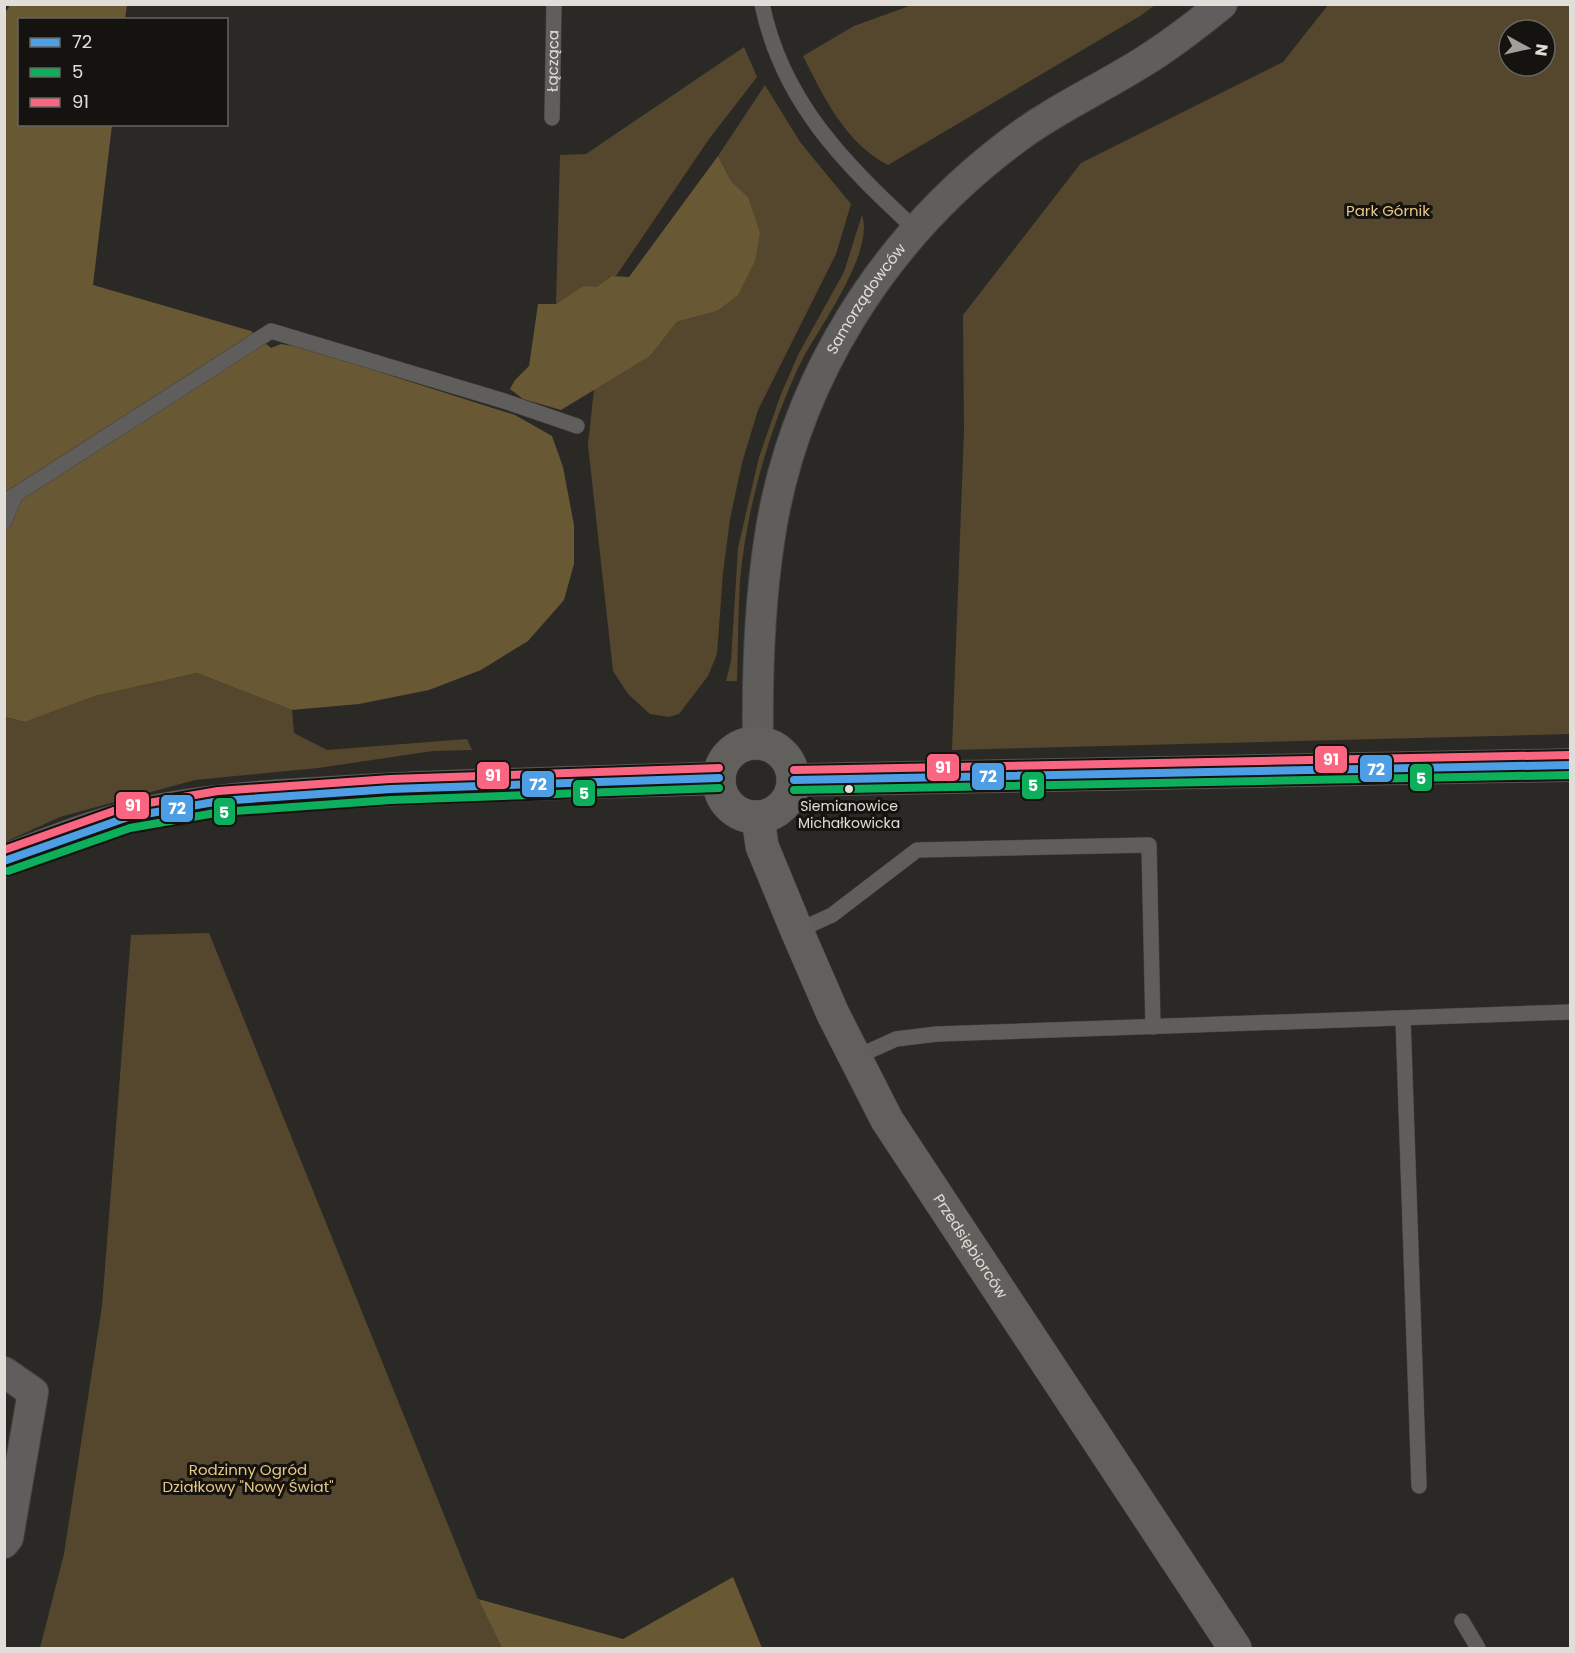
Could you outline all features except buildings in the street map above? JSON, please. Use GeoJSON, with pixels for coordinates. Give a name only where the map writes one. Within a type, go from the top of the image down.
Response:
{"type":"FeatureCollection","features":[{"type":"Feature","properties":{"kind":"street","name":"Samorządowców"},"geometry":{"type":"LineString","coordinates":[[758,743],[759,633],[769,541],[785,467],[801,418],[820,375],[852,316],[883,269],[915,230],[966,178],[1011,142],[1168,46],[1222,4]]}},
{"type":"Feature","properties":{"kind":"street"},"geometry":{"type":"LineString","coordinates":[[758,743],[773,747],[785,757],[794,780],[788,800],[777,811],[758,817],[738,812],[727,803],[721,791],[719,777],[723,764],[732,752],[744,745],[758,743]]}},
{"type":"Feature","properties":{"kind":"street"},"geometry":{"type":"LineString","coordinates":[[794,780],[1570,765]]}},
{"type":"Feature","properties":{"kind":"street"},"geometry":{"type":"LineString","coordinates":[[4,861],[106,824],[154,812],[219,801],[383,789],[719,777]]}},
{"type":"Feature","properties":{"kind":"street","name":"Przedsiębiorców"},"geometry":{"type":"LineString","coordinates":[[758,817],[762,846],[797,931],[854,1058],[887,1120],[1235,1648]]}},
{"type":"Feature","properties":{"kind":"street"},"geometry":{"type":"LineString","coordinates":[[4,1372],[33,1392],[8,1538],[4,1543]]}},
{"type":"Feature","properties":{"kind":"lane","name":"Łącząca"},"geometry":{"type":"LineString","coordinates":[[552,118],[554,4]]}},
{"type":"Feature","properties":{"kind":"lane"},"geometry":{"type":"LineString","coordinates":[[762,4],[769,38],[792,90],[822,133],[856,173],[915,230]]}},
{"type":"Feature","properties":{"kind":"lane"},"geometry":{"type":"LineString","coordinates":[[4,522],[9,500],[271,331],[504,401],[577,426]]}},
{"type":"Feature","properties":{"kind":"lane"},"geometry":{"type":"LineString","coordinates":[[797,931],[832,915],[916,850],[1149,845],[1153,1027]]}},
{"type":"Feature","properties":{"kind":"lane"},"geometry":{"type":"LineString","coordinates":[[854,1058],[896,1039],[938,1034],[1570,1012]]}},
{"type":"Feature","properties":{"kind":"lane"},"geometry":{"type":"LineString","coordinates":[[1403,1018],[1419,1486]]}},
{"type":"Feature","properties":{"kind":"lane"},"geometry":{"type":"LineString","coordinates":[[1462,1621],[1478,1648]]}},
{"type":"Feature","properties":{"kind":"green space"},"geometry":{"type":"Polygon","coordinates":[[[912,5],[1155,5],[888,165],[860,145],[837,118],[803,56],[854,26],[912,5]]]}},
{"type":"Feature","properties":{"kind":"green space","name":"Park Górnik"},"geometry":{"type":"Polygon","coordinates":[[[1328,5],[1570,5],[1570,734],[952,750],[964,430],[963,315],[1081,163],[1283,62],[1328,5]]]}},
{"type":"Feature","properties":{"kind":"green space"},"geometry":{"type":"Polygon","coordinates":[[[744,47],[757,77],[709,139],[616,276],[610,276],[597,288],[583,286],[556,304],[560,155],[586,154],[744,47]]]}},
{"type":"Feature","properties":{"kind":"green space"},"geometry":{"type":"Polygon","coordinates":[[[765,85],[800,142],[851,204],[836,254],[758,410],[742,463],[730,519],[717,654],[708,676],[679,714],[669,717],[650,714],[628,694],[613,671],[588,445],[594,389],[650,356],[677,322],[717,311],[748,197],[731,181],[718,156],[765,85]]]}},
{"type":"Feature","properties":{"kind":"green space"},"geometry":{"type":"Polygon","coordinates":[[[862,215],[864,231],[853,270],[799,366],[778,417],[760,471],[748,525],[740,580],[737,681],[726,681],[731,661],[738,548],[759,457],[781,394],[799,353],[844,272],[862,215]]]}},
{"type":"Feature","properties":{"kind":"green space"},"geometry":{"type":"Polygon","coordinates":[[[197,673],[292,710],[294,733],[327,750],[467,739],[472,750],[433,751],[318,768],[195,780],[60,817],[5,842],[4,717],[25,722],[95,696],[197,673]]]}},
{"type":"Feature","properties":{"kind":"green space","name":"Rodzinny Ogród Działkowy \"Nowy Świat\""},"geometry":{"type":"Polygon","coordinates":[[[209,933],[478,1599],[502,1648],[40,1648],[64,1554],[102,1306],[131,935],[209,933]]]}},
{"type":"Feature","properties":{"kind":"shaded area"},"geometry":{"type":"Polygon","coordinates":[[[10,5],[127,5],[125,18],[18,18],[18,126],[112,126],[93,285],[251,331],[271,348],[281,344],[301,347],[515,415],[552,436],[563,467],[574,525],[574,564],[564,600],[528,641],[481,670],[429,690],[359,704],[292,710],[197,673],[95,696],[25,722],[5,717],[5,13],[10,5]]]}},
{"type":"Feature","properties":{"kind":"shaded area"},"geometry":{"type":"Polygon","coordinates":[[[718,156],[731,181],[748,197],[760,233],[755,261],[738,295],[717,311],[677,322],[650,356],[561,410],[523,399],[510,389],[515,380],[529,366],[538,304],[556,304],[583,286],[597,287],[611,276],[629,277],[718,156]]]}},
{"type":"Feature","properties":{"kind":"shaded area"},"geometry":{"type":"Polygon","coordinates":[[[733,1577],[762,1648],[502,1648],[478,1599],[623,1639],[733,1577]]]}},
{"type":"Feature","properties":{"kind":"transit line","name":"91"},"geometry":{"type":"LineString","coordinates":[[794,770],[1570,755]]}},
{"type":"Feature","properties":{"kind":"transit line","name":"72"},"geometry":{"type":"LineString","coordinates":[[794,780],[1570,765]]}},
{"type":"Feature","properties":{"kind":"transit line","name":"91"},"geometry":{"type":"LineString","coordinates":[[4,850],[125,807],[218,791],[390,779],[719,768]]}},
{"type":"Feature","properties":{"kind":"transit line","name":"5"},"geometry":{"type":"LineString","coordinates":[[794,790],[1570,775]]}},
{"type":"Feature","properties":{"kind":"transit line","name":"72"},"geometry":{"type":"LineString","coordinates":[[4,861],[128,817],[220,801],[391,789],[719,778]]}},
{"type":"Feature","properties":{"kind":"transit line","name":"5"},"geometry":{"type":"LineString","coordinates":[[8,871],[130,828],[221,812],[391,800],[719,788]]}},
{"type":"Feature","properties":{"kind":"place","name":"Siemianowice Michałkowicka"},"geometry":{"type":"Point","coordinates":[849,789]}}]}
